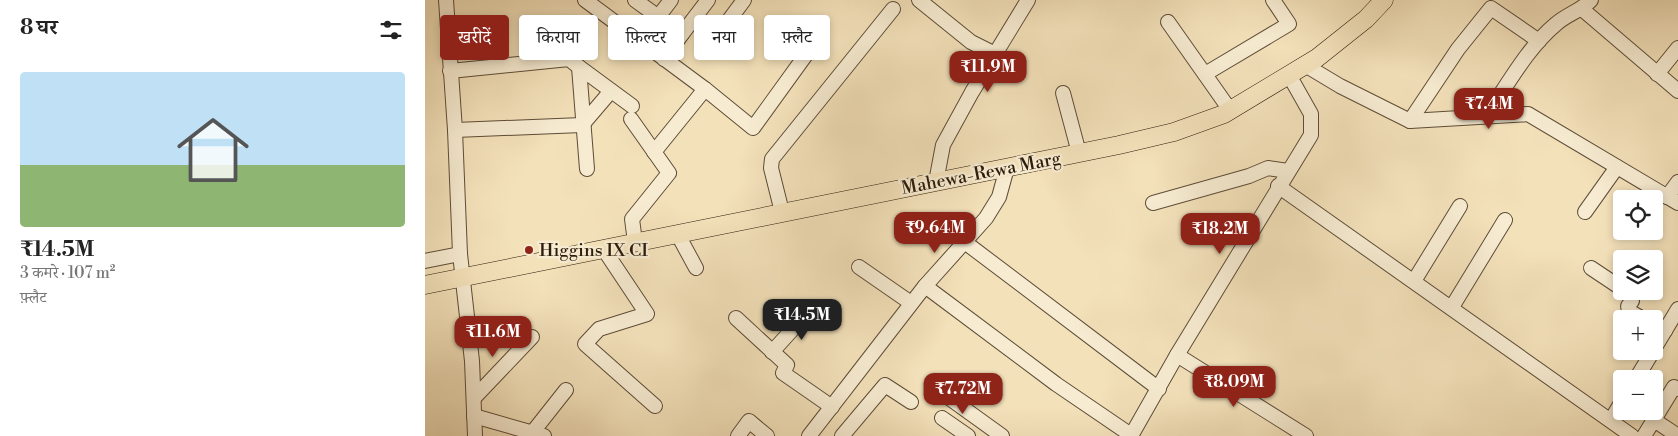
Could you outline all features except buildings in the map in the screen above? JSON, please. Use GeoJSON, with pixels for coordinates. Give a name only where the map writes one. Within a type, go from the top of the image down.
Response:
{"type":"FeatureCollection","features":[{"type":"Feature","properties":{"kind":"main road","name":"Mahewa-Rewa Marg"},"geometry":{"type":"LineString","coordinates":[[425,285],[1007,168],[1174,132],[1231,110],[1305,65],[1366,18],[1384,0]]}},
{"type":"Feature","properties":{"kind":"street"},"geometry":{"type":"LineString","coordinates":[[446,0],[455,130],[460,254],[472,361],[475,436]]}},
{"type":"Feature","properties":{"kind":"street"},"geometry":{"type":"LineString","coordinates":[[585,0],[608,17]]}},
{"type":"Feature","properties":{"kind":"street"},"geometry":{"type":"LineString","coordinates":[[635,0],[655,15]]}},
{"type":"Feature","properties":{"kind":"street"},"geometry":{"type":"LineString","coordinates":[[660,15],[671,0]]}},
{"type":"Feature","properties":{"kind":"street"},"geometry":{"type":"LineString","coordinates":[[684,31],[708,0]]}},
{"type":"Feature","properties":{"kind":"street"},"geometry":{"type":"LineString","coordinates":[[733,15],[744,0]]}},
{"type":"Feature","properties":{"kind":"street"},"geometry":{"type":"LineString","coordinates":[[919,0],[963,36],[995,54]]}},
{"type":"Feature","properties":{"kind":"street"},"geometry":{"type":"LineString","coordinates":[[935,182],[943,145],[1028,0]]}},
{"type":"Feature","properties":{"kind":"street"},"geometry":{"type":"LineString","coordinates":[[1205,74],[1289,24],[1273,0]]}},
{"type":"Feature","properties":{"kind":"street"},"geometry":{"type":"LineString","coordinates":[[1485,116],[1539,41],[1557,23],[1587,5],[1657,74],[1678,90]]}},
{"type":"Feature","properties":{"kind":"street"},"geometry":{"type":"LineString","coordinates":[[1410,121],[1458,48],[1491,8],[1539,41]]}},
{"type":"Feature","properties":{"kind":"street"},"geometry":{"type":"LineString","coordinates":[[782,212],[771,168],[772,160],[893,9]]}},
{"type":"Feature","properties":{"kind":"street"},"geometry":{"type":"LineString","coordinates":[[1168,22],[1231,110]]}},
{"type":"Feature","properties":{"kind":"street"},"geometry":{"type":"LineString","coordinates":[[1657,74],[1678,48]]}},
{"type":"Feature","properties":{"kind":"street"},"geometry":{"type":"LineString","coordinates":[[450,71],[569,60],[611,91],[631,113],[669,173],[632,219],[635,242]]}},
{"type":"Feature","properties":{"kind":"street"},"geometry":{"type":"LineString","coordinates":[[665,60],[753,128],[802,60]]}},
{"type":"Feature","properties":{"kind":"street"},"geometry":{"type":"LineString","coordinates":[[1305,65],[1340,86],[1410,121],[1528,114],[1672,200],[1678,182]]}},
{"type":"Feature","properties":{"kind":"street"},"geometry":{"type":"LineString","coordinates":[[579,67],[582,125],[587,169]]}},
{"type":"Feature","properties":{"kind":"street"},"geometry":{"type":"LineString","coordinates":[[925,286],[1056,384],[1131,436],[1278,186],[1311,135],[1311,114],[1289,75]]}},
{"type":"Feature","properties":{"kind":"street"},"geometry":{"type":"LineString","coordinates":[[654,152],[705,89]]}},
{"type":"Feature","properties":{"kind":"street"},"geometry":{"type":"LineString","coordinates":[[455,130],[582,125],[611,91]]}},
{"type":"Feature","properties":{"kind":"street"},"geometry":{"type":"LineString","coordinates":[[1063,93],[1079,153]]}},
{"type":"Feature","properties":{"kind":"street"},"geometry":{"type":"LineString","coordinates":[[1585,212],[1617,167]]}},
{"type":"Feature","properties":{"kind":"street"},"geometry":{"type":"LineString","coordinates":[[809,436],[911,303],[987,218],[999,197],[1007,168]]}},
{"type":"Feature","properties":{"kind":"street"},"geometry":{"type":"LineString","coordinates":[[1153,203],[1249,176],[1268,168],[1288,171]]}},
{"type":"Feature","properties":{"kind":"street"},"geometry":{"type":"LineString","coordinates":[[1278,186],[1452,307],[1632,436]]}},
{"type":"Feature","properties":{"kind":"street"},"geometry":{"type":"LineString","coordinates":[[1414,281],[1460,206]]}},
{"type":"Feature","properties":{"kind":"street"},"geometry":{"type":"LineString","coordinates":[[1452,307],[1505,220]]}},
{"type":"Feature","properties":{"kind":"street"},"geometry":{"type":"LineString","coordinates":[[677,233],[696,268]]}},
{"type":"Feature","properties":{"kind":"street"},"geometry":{"type":"LineString","coordinates":[[966,243],[1159,389]]}},
{"type":"Feature","properties":{"kind":"street"},"geometry":{"type":"LineString","coordinates":[[603,248],[647,314],[599,329],[585,344],[655,406]]}},
{"type":"Feature","properties":{"kind":"street"},"geometry":{"type":"LineString","coordinates":[[425,261],[460,254]]}},
{"type":"Feature","properties":{"kind":"street"},"geometry":{"type":"LineString","coordinates":[[859,267],[911,303]]}},
{"type":"Feature","properties":{"kind":"street"},"geometry":{"type":"LineString","coordinates":[[1591,268],[1613,283]]}},
{"type":"Feature","properties":{"kind":"street"},"geometry":{"type":"LineString","coordinates":[[1663,324],[1678,309]]}},
{"type":"Feature","properties":{"kind":"street"},"geometry":{"type":"LineString","coordinates":[[773,352],[809,310]]}},
{"type":"Feature","properties":{"kind":"street"},"geometry":{"type":"LineString","coordinates":[[736,318],[787,366],[783,373],[831,407]]}},
{"type":"Feature","properties":{"kind":"street"},"geometry":{"type":"LineString","coordinates":[[474,398],[532,337]]}},
{"type":"Feature","properties":{"kind":"street"},"geometry":{"type":"LineString","coordinates":[[1177,355],[1306,436]]}},
{"type":"Feature","properties":{"kind":"street"},"geometry":{"type":"LineString","coordinates":[[842,436],[885,385],[911,402]]}},
{"type":"Feature","properties":{"kind":"street"},"geometry":{"type":"LineString","coordinates":[[1663,406],[1677,385]]}},
{"type":"Feature","properties":{"kind":"street"},"geometry":{"type":"LineString","coordinates":[[934,387],[1001,436]]}},
{"type":"Feature","properties":{"kind":"street"},"geometry":{"type":"LineString","coordinates":[[474,416],[538,434],[566,390]]}},
{"type":"Feature","properties":{"kind":"street"},"geometry":{"type":"LineString","coordinates":[[942,418],[968,436]]}},
{"type":"Feature","properties":{"kind":"street"},"geometry":{"type":"LineString","coordinates":[[1644,436],[1654,420],[1678,436]]}},
{"type":"Feature","properties":{"kind":"street"},"geometry":{"type":"LineString","coordinates":[[738,436],[749,422],[767,436]]}},
{"type":"Feature","properties":{"kind":"place","name":"Higgins IX CI"},"geometry":{"type":"Point","coordinates":[529,250]}}]}
